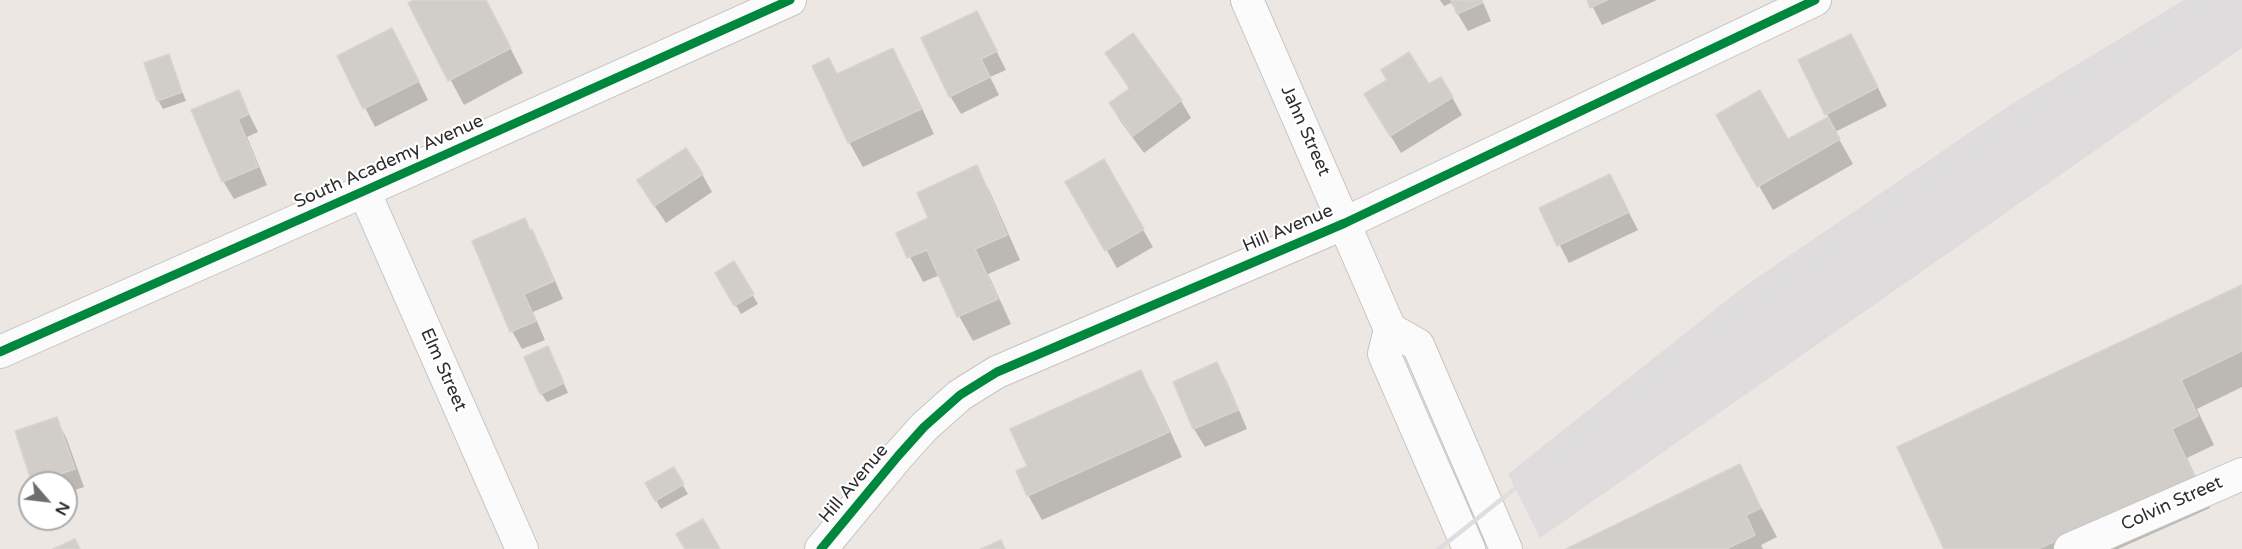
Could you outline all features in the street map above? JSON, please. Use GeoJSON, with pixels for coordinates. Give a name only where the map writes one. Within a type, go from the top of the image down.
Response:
{"type":"FeatureCollection","features":[{"type":"Feature","properties":{"kind":"street","name":"South Academy Avenue"},"geometry":{"type":"LineString","coordinates":[[0,352],[790,0]]}},
{"type":"Feature","properties":{"kind":"street","name":"Jahn Street"},"geometry":{"type":"LineString","coordinates":[[1247,0],[1390,328]]}},
{"type":"Feature","properties":{"kind":"street","name":"Hill Avenue"},"geometry":{"type":"LineString","coordinates":[[821,549],[897,456],[924,427],[960,394],[997,372],[1345,223],[1815,0]]}},
{"type":"Feature","properties":{"kind":"street","name":"Elm Street"},"geometry":{"type":"LineString","coordinates":[[364,191],[522,549]]}},
{"type":"Feature","properties":{"kind":"street"},"geometry":{"type":"LineString","coordinates":[[1469,549],[1384,354],[1390,328],[1418,345],[1506,549]]}},
{"type":"Feature","properties":{"kind":"street","name":"Colvin Street"},"geometry":{"type":"LineString","coordinates":[[2070,549],[2242,474]]}},
{"type":"Feature","properties":{"kind":"shaded area"},"geometry":{"type":"Polygon","coordinates":[[[2184,0],[2242,0],[2242,48],[1540,538],[1508,474],[1742,288],[2010,105],[2184,0]]]}},
{"type":"Feature","properties":{"kind":"building"},"geometry":{"type":"Polygon","coordinates":[[[414,0],[486,0],[511,48],[448,81],[408,3],[414,0]]]}},
{"type":"Feature","properties":{"kind":"building"},"geometry":{"type":"Polygon","coordinates":[[[1451,0],[1481,0],[1482,3],[1457,14],[1451,0]]]}},
{"type":"Feature","properties":{"kind":"building"},"geometry":{"type":"Polygon","coordinates":[[[1587,0],[1607,0],[1590,8],[1587,0]]]}},
{"type":"Feature","properties":{"kind":"building"},"geometry":{"type":"Polygon","coordinates":[[[977,11],[997,51],[981,59],[990,77],[949,97],[921,38],[977,11]]]}},
{"type":"Feature","properties":{"kind":"building"},"geometry":{"type":"Polygon","coordinates":[[[392,28],[419,81],[363,109],[337,56],[392,28]]]}},
{"type":"Feature","properties":{"kind":"building"},"geometry":{"type":"Polygon","coordinates":[[[1133,33],[1182,100],[1133,136],[1109,103],[1130,88],[1105,53],[1133,33]]]}},
{"type":"Feature","properties":{"kind":"building"},"geometry":{"type":"Polygon","coordinates":[[[1851,34],[1878,87],[1825,115],[1798,60],[1851,34]]]}},
{"type":"Feature","properties":{"kind":"building"},"geometry":{"type":"Polygon","coordinates":[[[893,48],[921,109],[848,143],[812,66],[829,58],[837,74],[893,48]]]}},
{"type":"Feature","properties":{"kind":"building"},"geometry":{"type":"Polygon","coordinates":[[[1409,52],[1429,84],[1441,77],[1453,97],[1390,136],[1364,94],[1387,80],[1381,70],[1409,52]]]}},
{"type":"Feature","properties":{"kind":"building"},"geometry":{"type":"Polygon","coordinates":[[[169,54],[182,92],[157,101],[144,63],[169,54]]]}},
{"type":"Feature","properties":{"kind":"building"},"geometry":{"type":"Polygon","coordinates":[[[239,90],[249,114],[238,119],[258,167],[222,182],[191,110],[239,90]]]}},
{"type":"Feature","properties":{"kind":"building"},"geometry":{"type":"Polygon","coordinates":[[[1760,90],[1788,139],[1828,117],[1840,139],[1757,187],[1716,115],[1760,90]]]}},
{"type":"Feature","properties":{"kind":"building"},"geometry":{"type":"Polygon","coordinates":[[[686,148],[703,174],[654,206],[637,180],[686,148]]]}},
{"type":"Feature","properties":{"kind":"building"},"geometry":{"type":"Polygon","coordinates":[[[1104,159],[1144,229],[1105,251],[1065,182],[1104,159]]]}},
{"type":"Feature","properties":{"kind":"building"},"geometry":{"type":"Polygon","coordinates":[[[977,165],[1007,235],[975,249],[998,299],[957,317],[927,250],[907,258],[896,233],[928,218],[917,193],[977,165]]]}},
{"type":"Feature","properties":{"kind":"building"},"geometry":{"type":"Polygon","coordinates":[[[1610,174],[1629,212],[1557,246],[1539,208],[1610,174]]]}},
{"type":"Feature","properties":{"kind":"building"},"geometry":{"type":"Polygon","coordinates":[[[525,218],[554,281],[524,294],[536,321],[510,332],[472,241],[525,218]]]}},
{"type":"Feature","properties":{"kind":"building"},"geometry":{"type":"Polygon","coordinates":[[[734,261],[754,294],[734,306],[715,273],[734,261]]]}},
{"type":"Feature","properties":{"kind":"building"},"geometry":{"type":"Polygon","coordinates":[[[2242,285],[2242,351],[2181,380],[2198,416],[2172,429],[2195,478],[2038,549],[1944,549],[1897,447],[2242,285]]]}},
{"type":"Feature","properties":{"kind":"building"},"geometry":{"type":"Polygon","coordinates":[[[548,346],[564,383],[540,394],[524,357],[548,346]]]}},
{"type":"Feature","properties":{"kind":"building"},"geometry":{"type":"Polygon","coordinates":[[[1217,362],[1238,410],[1193,429],[1173,382],[1217,362]]]}},
{"type":"Feature","properties":{"kind":"building"},"geometry":{"type":"Polygon","coordinates":[[[1141,370],[1169,432],[1027,496],[1016,471],[1027,466],[1010,429],[1141,370]]]}},
{"type":"Feature","properties":{"kind":"building"},"geometry":{"type":"Polygon","coordinates":[[[57,417],[75,469],[28,471],[15,431],[57,417]]]}},
{"type":"Feature","properties":{"kind":"building"},"geometry":{"type":"Polygon","coordinates":[[[1740,464],[1761,508],[1746,515],[1755,535],[1726,549],[1566,549],[1740,464]]]}},
{"type":"Feature","properties":{"kind":"building"},"geometry":{"type":"Polygon","coordinates":[[[674,467],[684,484],[655,501],[645,483],[674,467]]]}},
{"type":"Feature","properties":{"kind":"building"},"geometry":{"type":"Polygon","coordinates":[[[703,519],[720,549],[685,549],[676,534],[703,519]]]}},
{"type":"Feature","properties":{"kind":"building"},"geometry":{"type":"Polygon","coordinates":[[[75,539],[80,549],[53,549],[75,539]]]}},
{"type":"Feature","properties":{"kind":"building"},"geometry":{"type":"Polygon","coordinates":[[[1001,540],[1005,549],[981,549],[1001,540]]]}},
{"type":"Feature","properties":{"kind":"railway"},"geometry":{"type":"LineString","coordinates":[[1439,549],[1695,345],[1923,184],[2044,103],[2212,0]]}},
{"type":"Feature","properties":{"kind":"cycle path"},"geometry":{"type":"LineString","coordinates":[[0,352],[790,0]]}},
{"type":"Feature","properties":{"kind":"cycle path"},"geometry":{"type":"LineString","coordinates":[[821,549],[924,427],[960,395],[997,372],[1345,223],[1815,0]]}}]}
